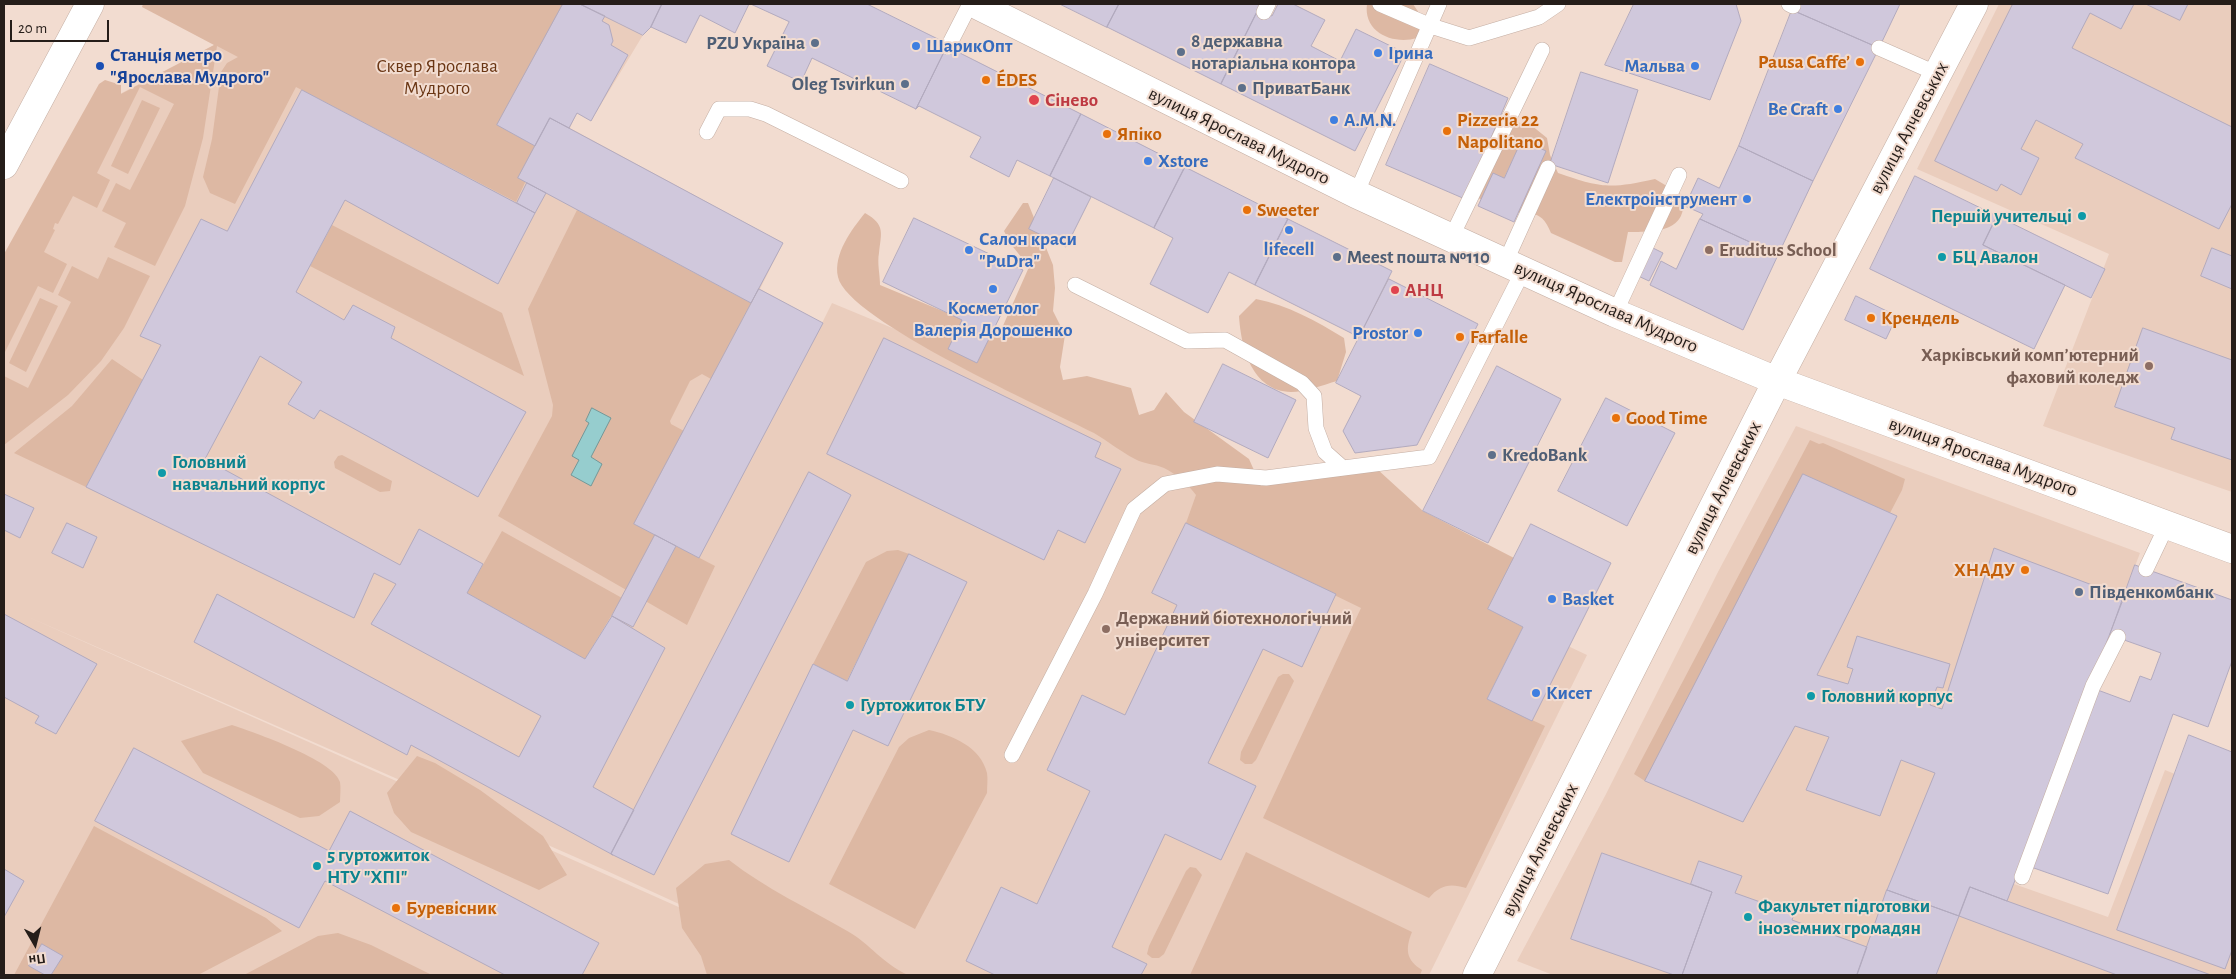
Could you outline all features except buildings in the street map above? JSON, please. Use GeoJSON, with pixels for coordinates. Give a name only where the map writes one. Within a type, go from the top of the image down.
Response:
{"type":"FeatureCollection","features":[{"type":"Feature","properties":{"kind":"street"},"geometry":{"type":"LineString","coordinates":[[4,165],[90,4]]}},
{"type":"Feature","properties":{"kind":"street","name":"вулиця Алчевських"},"geometry":{"type":"LineString","coordinates":[[1477,975],[1777,381],[1974,4]]}},
{"type":"Feature","properties":{"kind":"street","name":"вулиця Ярослава Мудрого"},"geometry":{"type":"LineString","coordinates":[[982,6],[1356,194],[1615,313],[1777,381],[2232,549]]}},
{"type":"Feature","properties":{"kind":"lane"},"geometry":{"type":"LineString","coordinates":[[1380,4],[1431,26],[1469,38],[1539,17],[1558,4]]}},
{"type":"Feature","properties":{"kind":"lane"},"geometry":{"type":"LineString","coordinates":[[1356,194],[1440,4]]}},
{"type":"Feature","properties":{"kind":"lane"},"geometry":{"type":"LineString","coordinates":[[948,47],[982,6]]}},
{"type":"Feature","properties":{"kind":"lane"},"geometry":{"type":"LineString","coordinates":[[1879,48],[1938,74]]}},
{"type":"Feature","properties":{"kind":"lane"},"geometry":{"type":"LineString","coordinates":[[1451,238],[1542,50]]}},
{"type":"Feature","properties":{"kind":"lane"},"geometry":{"type":"LineString","coordinates":[[706,132],[719,110],[750,110],[766,114],[901,181]]}},
{"type":"Feature","properties":{"kind":"lane"},"geometry":{"type":"LineString","coordinates":[[1012,755],[1094,594],[1134,508],[1165,484],[1217,474],[1266,478],[1429,457],[1514,267],[1548,168]]}},
{"type":"Feature","properties":{"kind":"lane"},"geometry":{"type":"LineString","coordinates":[[1615,313],[1679,175]]}},
{"type":"Feature","properties":{"kind":"lane"},"geometry":{"type":"LineString","coordinates":[[1075,285],[1187,341],[1225,340],[1302,383],[1314,396],[1316,428],[1325,452],[1343,468]]}},
{"type":"Feature","properties":{"kind":"lane"},"geometry":{"type":"LineString","coordinates":[[2146,569],[2168,525]]}},
{"type":"Feature","properties":{"kind":"lane"},"geometry":{"type":"LineString","coordinates":[[2022,877],[2093,686],[2118,638]]}},
{"type":"Feature","properties":{"kind":"shaded area"},"geometry":{"type":"Polygon","coordinates":[[[564,4],[580,4],[643,35],[591,121],[577,113],[570,128],[783,243],[760,289],[822,323],[832,303],[977,363],[1176,461],[1587,655],[1429,975],[834,975],[607,871],[24,615],[831,975],[4,975],[4,324],[112,98],[218,43],[559,13],[564,4]]]}},
{"type":"Feature","properties":{"kind":"shaded area"},"geometry":{"type":"Polygon","coordinates":[[[1999,4],[2232,4],[2232,492],[2043,426],[2109,254],[1917,169],[1999,4]]]}},
{"type":"Feature","properties":{"kind":"shaded area"},"geometry":{"type":"Polygon","coordinates":[[[1796,426],[2140,553],[2014,884],[2108,917],[2165,770],[2232,797],[2232,975],[1553,975],[1517,961],[1605,796],[1719,570],[1796,426]]]}},
{"type":"Feature","properties":{"kind":"green space","name":"Сквер Ярослава Мудрого"},"geometry":{"type":"Polygon","coordinates":[[[143,4],[564,4],[500,119],[544,142],[516,202],[296,87],[235,204],[210,193],[203,177],[212,139],[221,72],[227,63],[238,57],[217,46],[203,138],[185,206],[155,266],[114,247],[126,223],[102,211],[116,183],[130,190],[174,104],[140,87],[97,173],[110,180],[97,208],[73,196],[58,224],[55,223],[53,229],[55,230],[44,252],[67,264],[53,293],[38,286],[4,354],[4,254],[99,84],[105,80],[121,85],[121,94],[214,45],[142,7],[143,4]]]}},
{"type":"Feature","properties":{"kind":"green space"},"geometry":{"type":"Polygon","coordinates":[[[1367,4],[1413,4],[1423,19],[1417,38],[1399,40],[1382,34],[1370,23],[1367,14],[1367,4]]]}},
{"type":"Feature","properties":{"kind":"green space"},"geometry":{"type":"Polygon","coordinates":[[[142,100],[160,108],[128,174],[111,166],[142,100]]]}},
{"type":"Feature","properties":{"kind":"green space"},"geometry":{"type":"Polygon","coordinates":[[[1515,122],[1531,125],[1547,138],[1550,155],[1558,173],[1585,182],[1606,185],[1627,184],[1655,179],[1682,195],[1683,207],[1681,216],[1676,223],[1659,230],[1628,232],[1622,262],[1615,262],[1551,233],[1547,224],[1537,215],[1512,213],[1488,204],[1472,194],[1515,122]]]}},
{"type":"Feature","properties":{"kind":"green space"},"geometry":{"type":"Polygon","coordinates":[[[1023,203],[1028,203],[1053,265],[1055,288],[1053,311],[1065,335],[1060,367],[1063,380],[1087,376],[1131,388],[1139,415],[1154,410],[1166,392],[1184,412],[1249,459],[1261,486],[1377,469],[1423,511],[1514,558],[1488,609],[1523,627],[1487,699],[1545,726],[1466,888],[1446,886],[1437,890],[1429,898],[1263,818],[1361,608],[1186,523],[1196,495],[1186,483],[1173,473],[1135,459],[1094,433],[996,385],[911,339],[875,316],[850,295],[838,277],[837,268],[841,251],[849,234],[865,213],[872,217],[881,230],[878,261],[880,285],[945,312],[1002,328],[1029,267],[1010,243],[1004,231],[1023,203]]]}},
{"type":"Feature","properties":{"kind":"green space"},"geometry":{"type":"Polygon","coordinates":[[[577,210],[751,303],[711,379],[702,374],[690,381],[670,421],[671,424],[684,431],[635,524],[715,566],[687,625],[498,516],[552,416],[553,405],[528,309],[577,210]]]}},
{"type":"Feature","properties":{"kind":"green space"},"geometry":{"type":"Polygon","coordinates":[[[332,225],[502,313],[524,376],[310,266],[332,225]]]}},
{"type":"Feature","properties":{"kind":"green space"},"geometry":{"type":"Polygon","coordinates":[[[108,257],[150,276],[124,328],[101,361],[68,395],[4,445],[4,376],[28,388],[71,302],[58,295],[72,266],[98,279],[108,257]]]}},
{"type":"Feature","properties":{"kind":"green space"},"geometry":{"type":"Polygon","coordinates":[[[40,298],[58,306],[26,372],[9,363],[40,298]]]}},
{"type":"Feature","properties":{"kind":"green space"},"geometry":{"type":"Polygon","coordinates":[[[1256,299],[1291,309],[1344,338],[1346,352],[1337,381],[1308,390],[1291,392],[1278,390],[1258,376],[1246,354],[1242,341],[1239,316],[1256,299]]]}},
{"type":"Feature","properties":{"kind":"green space"},"geometry":{"type":"Polygon","coordinates":[[[112,359],[143,380],[86,487],[14,453],[72,406],[112,359]]]}},
{"type":"Feature","properties":{"kind":"green space"},"geometry":{"type":"Polygon","coordinates":[[[1810,440],[1819,444],[1823,443],[1905,479],[1902,490],[1890,513],[1803,475],[1645,781],[1634,774],[1810,440]]]}},
{"type":"Feature","properties":{"kind":"green space"},"geometry":{"type":"Polygon","coordinates":[[[342,455],[392,481],[390,491],[380,492],[335,468],[334,462],[338,456],[342,455]]]}},
{"type":"Feature","properties":{"kind":"green space"},"geometry":{"type":"Polygon","coordinates":[[[502,531],[622,598],[585,659],[467,593],[502,531]]]}},
{"type":"Feature","properties":{"kind":"green space"},"geometry":{"type":"Polygon","coordinates":[[[898,550],[909,554],[847,681],[813,664],[866,562],[887,551],[898,550]]]}},
{"type":"Feature","properties":{"kind":"green space"},"geometry":{"type":"Polygon","coordinates":[[[1283,674],[1289,674],[1294,681],[1256,760],[1252,764],[1245,764],[1240,760],[1241,752],[1278,677],[1283,674]]]}},
{"type":"Feature","properties":{"kind":"green space"},"geometry":{"type":"Polygon","coordinates":[[[232,725],[292,748],[324,765],[340,782],[340,802],[319,816],[300,818],[203,773],[181,741],[232,725]]]}},
{"type":"Feature","properties":{"kind":"green space"},"geometry":{"type":"Polygon","coordinates":[[[929,730],[956,739],[979,756],[987,773],[987,793],[915,929],[829,884],[899,747],[909,738],[929,730]]]}},
{"type":"Feature","properties":{"kind":"green space"},"geometry":{"type":"Polygon","coordinates":[[[417,756],[435,763],[480,790],[543,836],[567,875],[539,890],[411,832],[394,813],[387,793],[417,756]]]}},
{"type":"Feature","properties":{"kind":"green space"},"geometry":{"type":"Polygon","coordinates":[[[94,826],[266,918],[282,931],[198,975],[14,975],[94,826]]]}},
{"type":"Feature","properties":{"kind":"green space"},"geometry":{"type":"Polygon","coordinates":[[[1246,852],[1412,932],[1408,944],[1408,954],[1413,962],[1422,970],[1420,975],[1190,975],[1246,852]]]}},
{"type":"Feature","properties":{"kind":"green space"},"geometry":{"type":"Polygon","coordinates":[[[729,860],[772,889],[849,932],[884,960],[908,975],[707,975],[701,956],[682,928],[676,888],[705,864],[729,860]]]}},
{"type":"Feature","properties":{"kind":"green space"},"geometry":{"type":"Polygon","coordinates":[[[1190,867],[1196,868],[1202,875],[1164,954],[1159,958],[1152,958],[1147,954],[1149,946],[1186,871],[1190,867]]]}},
{"type":"Feature","properties":{"kind":"green space"},"geometry":{"type":"Polygon","coordinates":[[[338,933],[371,945],[432,975],[244,975],[318,936],[338,933]]]}},
{"type":"Feature","properties":{"kind":"water"},"geometry":{"type":"Polygon","coordinates":[[[592,408],[611,418],[591,457],[602,464],[591,486],[571,475],[579,460],[572,456],[589,423],[586,421],[592,408]]]}},
{"type":"Feature","properties":{"kind":"place","name":"PZU Україна"},"geometry":{"type":"Point","coordinates":[815,43]}},
{"type":"Feature","properties":{"kind":"place","name":"ШарикОпт"},"geometry":{"type":"Point","coordinates":[916,46]}},
{"type":"Feature","properties":{"kind":"place","name":"8 державна нотаріальна контора"},"geometry":{"type":"Point","coordinates":[1181,52]}},
{"type":"Feature","properties":{"kind":"place","name":"Ірина"},"geometry":{"type":"Point","coordinates":[1378,53]}},
{"type":"Feature","properties":{"kind":"place","name":"Pausa Caffe’"},"geometry":{"type":"Point","coordinates":[1860,62]}},
{"type":"Feature","properties":{"kind":"place","name":"Станція метро \"Ярослава Мудрого\""},"geometry":{"type":"Point","coordinates":[100,66]}},
{"type":"Feature","properties":{"kind":"place","name":"Мальва"},"geometry":{"type":"Point","coordinates":[1695,66]}},
{"type":"Feature","properties":{"kind":"place","name":"ÉDES"},"geometry":{"type":"Point","coordinates":[986,80]}},
{"type":"Feature","properties":{"kind":"place","name":"Oleg Tsvirkun"},"geometry":{"type":"Point","coordinates":[905,84]}},
{"type":"Feature","properties":{"kind":"place","name":"ПриватБанк"},"geometry":{"type":"Point","coordinates":[1242,88]}},
{"type":"Feature","properties":{"kind":"place","name":"Сінево"},"geometry":{"type":"Point","coordinates":[1034,100]}},
{"type":"Feature","properties":{"kind":"place","name":"Be Craft"},"geometry":{"type":"Point","coordinates":[1838,109]}},
{"type":"Feature","properties":{"kind":"place","name":"A.M.N."},"geometry":{"type":"Point","coordinates":[1334,120]}},
{"type":"Feature","properties":{"kind":"place","name":"Pizzeria 22 Napolitano"},"geometry":{"type":"Point","coordinates":[1447,131]}},
{"type":"Feature","properties":{"kind":"place","name":"Япіко"},"geometry":{"type":"Point","coordinates":[1107,134]}},
{"type":"Feature","properties":{"kind":"place","name":"Xstore"},"geometry":{"type":"Point","coordinates":[1148,161]}},
{"type":"Feature","properties":{"kind":"place","name":"Електроінструмент"},"geometry":{"type":"Point","coordinates":[1747,199]}},
{"type":"Feature","properties":{"kind":"place","name":"Sweeter"},"geometry":{"type":"Point","coordinates":[1247,210]}},
{"type":"Feature","properties":{"kind":"place","name":"Першій учительці"},"geometry":{"type":"Point","coordinates":[2082,216]}},
{"type":"Feature","properties":{"kind":"place","name":"lifecell"},"geometry":{"type":"Point","coordinates":[1289,230]}},
{"type":"Feature","properties":{"kind":"place","name":"Салон краси \"PuDra\""},"geometry":{"type":"Point","coordinates":[969,250]}},
{"type":"Feature","properties":{"kind":"place","name":"Eruditus School"},"geometry":{"type":"Point","coordinates":[1709,250]}},
{"type":"Feature","properties":{"kind":"place","name":"Meest пошта №110"},"geometry":{"type":"Point","coordinates":[1337,257]}},
{"type":"Feature","properties":{"kind":"place","name":"БЦ Авалон"},"geometry":{"type":"Point","coordinates":[1942,257]}},
{"type":"Feature","properties":{"kind":"place","name":"Косметолог Валерія Дорошенко"},"geometry":{"type":"Point","coordinates":[993,289]}},
{"type":"Feature","properties":{"kind":"place","name":"АНЦ"},"geometry":{"type":"Point","coordinates":[1395,290]}},
{"type":"Feature","properties":{"kind":"place","name":"Крендель"},"geometry":{"type":"Point","coordinates":[1871,318]}},
{"type":"Feature","properties":{"kind":"place","name":"Prostor"},"geometry":{"type":"Point","coordinates":[1418,333]}},
{"type":"Feature","properties":{"kind":"place","name":"Farfalle"},"geometry":{"type":"Point","coordinates":[1460,337]}},
{"type":"Feature","properties":{"kind":"place","name":"Харківський компʼютерний фаховий коледж"},"geometry":{"type":"Point","coordinates":[2149,366]}},
{"type":"Feature","properties":{"kind":"place","name":"Good Time"},"geometry":{"type":"Point","coordinates":[1616,418]}},
{"type":"Feature","properties":{"kind":"place","name":"KredoBank"},"geometry":{"type":"Point","coordinates":[1492,455]}},
{"type":"Feature","properties":{"kind":"place","name":"Головний навчальний корпус"},"geometry":{"type":"Point","coordinates":[162,473]}},
{"type":"Feature","properties":{"kind":"place","name":"ХНАДУ"},"geometry":{"type":"Point","coordinates":[2025,570]}},
{"type":"Feature","properties":{"kind":"place","name":"Південкомбанк"},"geometry":{"type":"Point","coordinates":[2079,592]}},
{"type":"Feature","properties":{"kind":"place","name":"Basket"},"geometry":{"type":"Point","coordinates":[1552,599]}},
{"type":"Feature","properties":{"kind":"place","name":"Державний біотехнологічний університет"},"geometry":{"type":"Point","coordinates":[1106,629]}},
{"type":"Feature","properties":{"kind":"place","name":"Кисет"},"geometry":{"type":"Point","coordinates":[1536,693]}},
{"type":"Feature","properties":{"kind":"place","name":"Головний корпус"},"geometry":{"type":"Point","coordinates":[1811,696]}},
{"type":"Feature","properties":{"kind":"place","name":"Гуртожиток БТУ"},"geometry":{"type":"Point","coordinates":[850,705]}},
{"type":"Feature","properties":{"kind":"place","name":"5 гуртожиток НТУ \"ХПІ\""},"geometry":{"type":"Point","coordinates":[317,866]}},
{"type":"Feature","properties":{"kind":"place","name":"Буревісник"},"geometry":{"type":"Point","coordinates":[396,908]}},
{"type":"Feature","properties":{"kind":"place","name":"Факультет підготовки іноземних громадян"},"geometry":{"type":"Point","coordinates":[1748,917]}}]}
